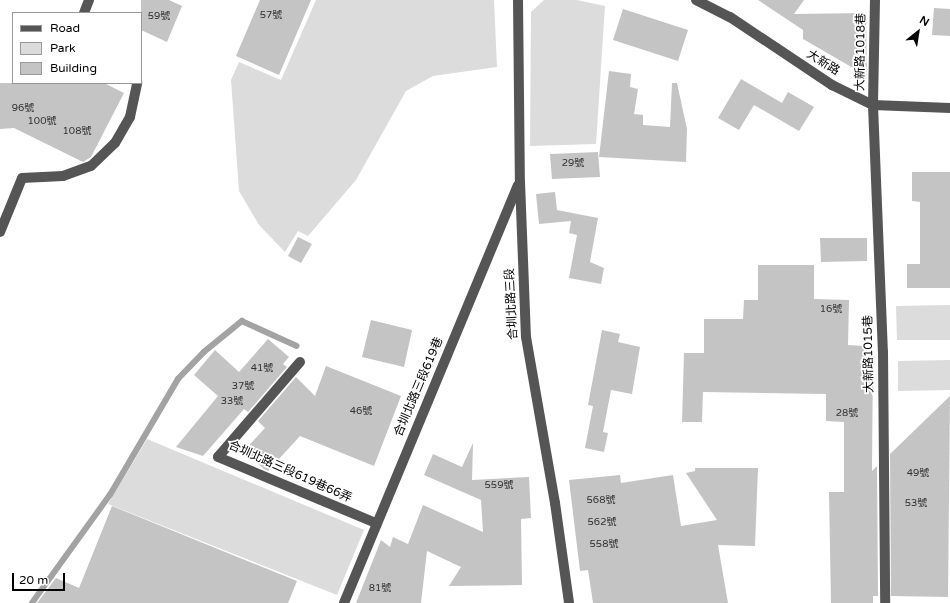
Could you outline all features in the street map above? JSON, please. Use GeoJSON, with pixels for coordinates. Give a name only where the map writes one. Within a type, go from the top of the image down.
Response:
{"type":"FeatureCollection","features":[{"type":"Feature","properties":{"kind":"street"},"geometry":{"type":"LineString","coordinates":[[84,12],[89,0]]}},
{"type":"Feature","properties":{"kind":"street","name":"合圳北路三段"},"geometry":{"type":"LineString","coordinates":[[518,0],[520,182],[526,337],[555,503],[569,603]]}},
{"type":"Feature","properties":{"kind":"street","name":"大新路"},"geometry":{"type":"LineString","coordinates":[[696,0],[730,17],[832,85],[873,105],[950,108]]}},
{"type":"Feature","properties":{"kind":"street","name":"大新路1018巷"},"geometry":{"type":"LineString","coordinates":[[873,105],[875,0]]}},
{"type":"Feature","properties":{"kind":"street"},"geometry":{"type":"LineString","coordinates":[[0,232],[22,178],[63,176],[91,166],[115,143],[130,117],[137,84]]}},
{"type":"Feature","properties":{"kind":"street","name":"大新路1015巷"},"geometry":{"type":"LineString","coordinates":[[873,105],[883,352],[885,603]]}},
{"type":"Feature","properties":{"kind":"street","name":"合圳北路三段619巷"},"geometry":{"type":"LineString","coordinates":[[344,603],[376,523],[520,182]]}},
{"type":"Feature","properties":{"kind":"street","name":"合圳北路三段619巷66弄"},"geometry":{"type":"LineString","coordinates":[[300,362],[218,456],[376,523]]}},
{"type":"Feature","properties":{"kind":"green space"},"geometry":{"type":"Polygon","coordinates":[[[316,0],[494,0],[497,67],[433,76],[406,91],[356,180],[308,236],[298,231],[285,252],[259,225],[239,191],[231,80],[239,62],[281,80],[316,0]]]}},
{"type":"Feature","properties":{"kind":"green space"},"geometry":{"type":"Polygon","coordinates":[[[544,0],[577,0],[605,6],[596,144],[530,146],[531,12],[544,0]]]}},
{"type":"Feature","properties":{"kind":"green space"},"geometry":{"type":"Polygon","coordinates":[[[950,305],[950,340],[897,340],[896,306],[950,305]]]}},
{"type":"Feature","properties":{"kind":"green space"},"geometry":{"type":"Polygon","coordinates":[[[950,360],[950,390],[898,391],[898,361],[950,360]]]}},
{"type":"Feature","properties":{"kind":"green space"},"geometry":{"type":"Polygon","coordinates":[[[147,439],[364,530],[337,595],[108,504],[147,439]]]}},
{"type":"Feature","properties":{"kind":"building"},"geometry":{"type":"Polygon","coordinates":[[[141,0],[169,0],[182,6],[167,42],[142,30],[141,0]]]}},
{"type":"Feature","properties":{"kind":"building"},"geometry":{"type":"Polygon","coordinates":[[[260,0],[311,0],[279,75],[236,56],[260,0]]]}},
{"type":"Feature","properties":{"kind":"building"},"geometry":{"type":"Polygon","coordinates":[[[758,0],[804,0],[794,14],[866,13],[867,76],[803,39],[803,30],[758,0]]]}},
{"type":"Feature","properties":{"kind":"building"},"geometry":{"type":"Polygon","coordinates":[[[934,8],[950,9],[950,36],[932,35],[934,8]]]}},
{"type":"Feature","properties":{"kind":"building"},"geometry":{"type":"Polygon","coordinates":[[[623,9],[688,30],[678,61],[613,40],[623,9]]]}},
{"type":"Feature","properties":{"kind":"building"},"geometry":{"type":"Polygon","coordinates":[[[609,71],[631,74],[630,87],[638,89],[634,114],[643,115],[643,125],[670,127],[672,83],[677,83],[687,129],[686,162],[599,157],[609,71]]]}},
{"type":"Feature","properties":{"kind":"building"},"geometry":{"type":"Polygon","coordinates":[[[741,79],[782,103],[788,92],[814,107],[799,131],[754,105],[739,130],[718,118],[741,79]]]}},
{"type":"Feature","properties":{"kind":"building"},"geometry":{"type":"Polygon","coordinates":[[[0,83],[106,84],[124,93],[91,157],[83,162],[14,128],[0,129],[0,83]]]}},
{"type":"Feature","properties":{"kind":"building"},"geometry":{"type":"Polygon","coordinates":[[[598,152],[600,177],[552,179],[550,154],[598,152]]]}},
{"type":"Feature","properties":{"kind":"building"},"geometry":{"type":"Polygon","coordinates":[[[912,172],[950,172],[950,288],[907,288],[907,264],[920,264],[920,202],[912,201],[912,172]]]}},
{"type":"Feature","properties":{"kind":"building"},"geometry":{"type":"Polygon","coordinates":[[[555,192],[557,210],[598,218],[590,262],[604,268],[601,284],[569,278],[577,235],[569,233],[571,221],[539,224],[536,194],[555,192]]]}},
{"type":"Feature","properties":{"kind":"building"},"geometry":{"type":"Polygon","coordinates":[[[298,237],[312,244],[301,263],[288,256],[298,237]]]}},
{"type":"Feature","properties":{"kind":"building"},"geometry":{"type":"Polygon","coordinates":[[[820,238],[867,238],[867,261],[821,262],[820,238]]]}},
{"type":"Feature","properties":{"kind":"building"},"geometry":{"type":"Polygon","coordinates":[[[758,265],[814,265],[814,299],[849,300],[848,345],[864,346],[864,352],[873,353],[872,471],[877,466],[878,596],[873,596],[873,603],[831,603],[829,492],[844,492],[844,422],[826,421],[826,394],[703,392],[702,422],[682,422],[684,353],[704,353],[704,319],[743,319],[744,300],[758,300],[758,265]]]}},
{"type":"Feature","properties":{"kind":"building"},"geometry":{"type":"Polygon","coordinates":[[[371,320],[412,330],[404,367],[362,357],[371,320]]]}},
{"type":"Feature","properties":{"kind":"building"},"geometry":{"type":"Polygon","coordinates":[[[602,330],[620,334],[618,342],[640,347],[632,394],[611,390],[603,432],[608,433],[604,452],[585,448],[593,406],[588,405],[602,330]]]}},
{"type":"Feature","properties":{"kind":"building"},"geometry":{"type":"Polygon","coordinates":[[[268,339],[289,357],[283,364],[287,367],[248,412],[244,409],[203,456],[176,447],[218,396],[194,375],[215,350],[239,372],[268,339]]]}},
{"type":"Feature","properties":{"kind":"building"},"geometry":{"type":"Polygon","coordinates":[[[326,366],[401,396],[374,466],[300,436],[268,471],[264,469],[244,451],[265,428],[258,421],[296,377],[315,396],[326,366]]]}},
{"type":"Feature","properties":{"kind":"building"},"geometry":{"type":"Polygon","coordinates":[[[950,396],[948,597],[891,596],[890,454],[950,396]]]}},
{"type":"Feature","properties":{"kind":"building"},"geometry":{"type":"Polygon","coordinates":[[[473,443],[472,480],[529,477],[531,518],[521,519],[522,585],[449,586],[461,567],[427,551],[421,603],[356,603],[381,540],[390,547],[393,537],[408,544],[423,505],[483,532],[481,500],[424,475],[433,454],[462,467],[473,443]]]}},
{"type":"Feature","properties":{"kind":"building"},"geometry":{"type":"Polygon","coordinates":[[[695,468],[758,468],[755,546],[718,545],[728,603],[593,603],[588,570],[580,571],[569,480],[620,475],[621,483],[673,475],[681,526],[717,520],[686,473],[695,471],[695,468]]]}},
{"type":"Feature","properties":{"kind":"building"},"geometry":{"type":"Polygon","coordinates":[[[112,506],[297,581],[288,603],[37,603],[56,578],[79,588],[112,506]]]}},
{"type":"Feature","properties":{"kind":"waterway"},"geometry":{"type":"LineString","coordinates":[[32,603],[110,495],[178,379],[204,352],[242,321],[297,346]]}}]}
